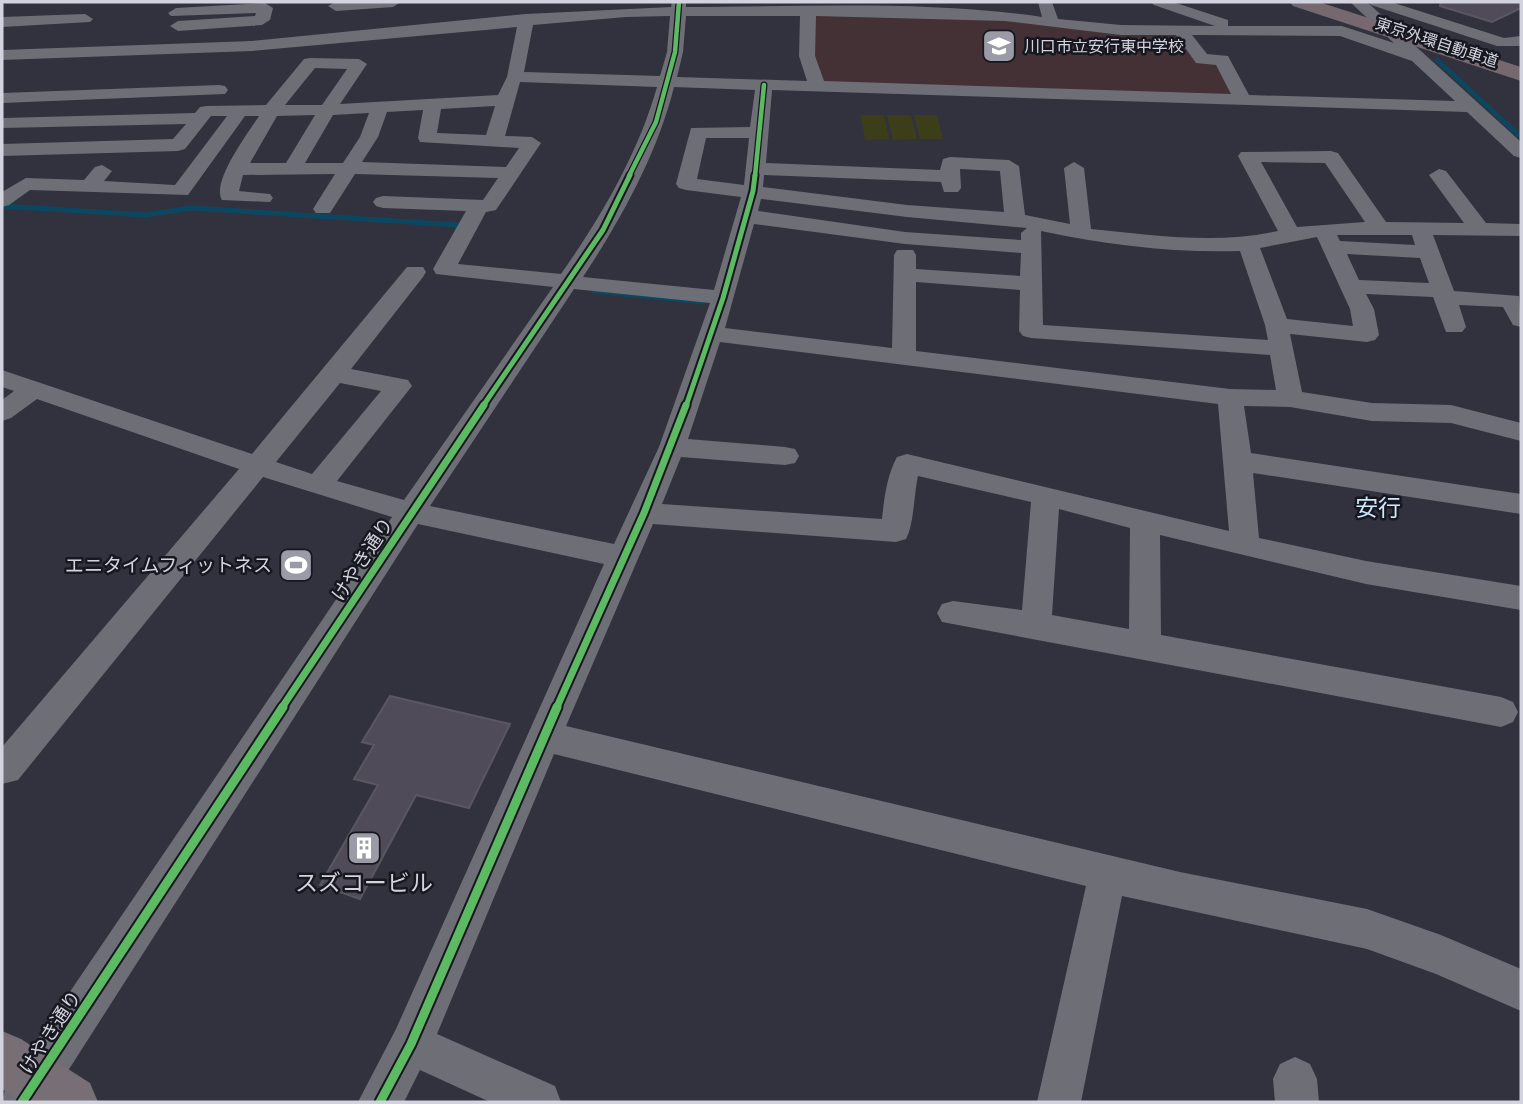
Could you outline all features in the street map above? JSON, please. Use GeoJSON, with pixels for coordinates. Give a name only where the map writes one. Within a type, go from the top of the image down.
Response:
{"type":"FeatureCollection","features":[{"type":"Feature","properties":{"kind":"highway"},"geometry":{"type":"LineString","coordinates":[[1300,2],[1521,72]]}},
{"type":"Feature","properties":{"kind":"highway","name":"東京外環自動車道"},"geometry":{"type":"LineString","coordinates":[[1314,2],[1521,72]]}},
{"type":"Feature","properties":{"kind":"highway"},"geometry":{"type":"LineString","coordinates":[[1358,2],[1521,57]]}},
{"type":"Feature","properties":{"kind":"highway","name":"東京外環自動車道"},"geometry":{"type":"LineString","coordinates":[[1358,2],[1521,57]]}},
{"type":"Feature","properties":{"kind":"highway"},"geometry":{"type":"LineString","coordinates":[[1420,57],[1427,48],[1444,49]]}},
{"type":"Feature","properties":{"kind":"street"},"geometry":{"type":"LineString","coordinates":[[75,53],[89,2]]}},
{"type":"Feature","properties":{"kind":"street"},"geometry":{"type":"LineString","coordinates":[[330,40],[336,4],[393,2]]}},
{"type":"Feature","properties":{"kind":"street"},"geometry":{"type":"LineString","coordinates":[[1045,2],[1051,23]]}},
{"type":"Feature","properties":{"kind":"street"},"geometry":{"type":"LineString","coordinates":[[1159,2],[1246,31]]}},
{"type":"Feature","properties":{"kind":"street"},"geometry":{"type":"LineString","coordinates":[[1358,2],[1521,152]]}},
{"type":"Feature","properties":{"kind":"street"},"geometry":{"type":"LineString","coordinates":[[1358,2],[1521,49]]}},
{"type":"Feature","properties":{"kind":"street"},"geometry":{"type":"LineString","coordinates":[[4,57],[330,40],[526,19],[585,8],[680,7],[744,13],[775,6],[808,10],[954,8],[1051,23],[1121,30],[1342,31],[1420,57]]}},
{"type":"Feature","properties":{"kind":"street","name":"けやき通り"},"geometry":{"type":"LineString","coordinates":[[33,1086],[411,512],[603,230],[656,122],[669,82],[680,7]]}},
{"type":"Feature","properties":{"kind":"street"},"geometry":{"type":"LineString","coordinates":[[808,10],[807,56],[817,86]]}},
{"type":"Feature","properties":{"kind":"street"},"geometry":{"type":"LineString","coordinates":[[177,14],[181,49]]}},
{"type":"Feature","properties":{"kind":"street"},"geometry":{"type":"LineString","coordinates":[[2,22],[85,19]]}},
{"type":"Feature","properties":{"kind":"street"},"geometry":{"type":"LineString","coordinates":[[494,141],[526,19]]}},
{"type":"Feature","properties":{"kind":"street"},"geometry":{"type":"LineString","coordinates":[[1181,31],[1202,60],[1222,60],[1243,100]]}},
{"type":"Feature","properties":{"kind":"street"},"geometry":{"type":"LineString","coordinates":[[1465,37],[1503,43],[1521,41]]}},
{"type":"Feature","properties":{"kind":"street"},"geometry":{"type":"LineString","coordinates":[[2,72],[239,63],[253,46]]}},
{"type":"Feature","properties":{"kind":"street"},"geometry":{"type":"LineString","coordinates":[[263,198],[229,196],[230,180],[270,112],[310,63],[359,64],[327,110],[293,167]]}},
{"type":"Feature","properties":{"kind":"street"},"geometry":{"type":"LineString","coordinates":[[1487,63],[1499,74],[1521,81]]}},
{"type":"Feature","properties":{"kind":"street"},"geometry":{"type":"LineString","coordinates":[[2,150],[120,149],[178,145],[233,72]]}},
{"type":"Feature","properties":{"kind":"street"},"geometry":{"type":"LineString","coordinates":[[2,123],[203,115],[240,111],[380,108],[433,103],[509,90],[592,87],[596,80],[1475,107]]}},
{"type":"Feature","properties":{"kind":"street"},"geometry":{"type":"LineString","coordinates":[[380,1102],[411,1044],[672,447],[723,298],[751,192],[764,85]]}},
{"type":"Feature","properties":{"kind":"street"},"geometry":{"type":"LineString","coordinates":[[2,97],[219,90]]}},
{"type":"Feature","properties":{"kind":"street"},"geometry":{"type":"LineString","coordinates":[[409,168],[427,138],[433,103]]}},
{"type":"Feature","properties":{"kind":"street"},"geometry":{"type":"LineString","coordinates":[[323,209],[352,168],[369,137],[380,108]]}},
{"type":"Feature","properties":{"kind":"street"},"geometry":{"type":"LineString","coordinates":[[2,184],[181,191],[240,111]]}},
{"type":"Feature","properties":{"kind":"street"},"geometry":{"type":"LineString","coordinates":[[759,134],[698,132],[686,184],[907,211],[954,214],[1026,233]]}},
{"type":"Feature","properties":{"kind":"street"},"geometry":{"type":"LineString","coordinates":[[383,202],[489,206],[532,143],[427,138]]}},
{"type":"Feature","properties":{"kind":"street"},"geometry":{"type":"LineString","coordinates":[[89,186],[120,149]]}},
{"type":"Feature","properties":{"kind":"street"},"geometry":{"type":"LineString","coordinates":[[1290,234],[1248,156],[1331,157],[1378,226]]}},
{"type":"Feature","properties":{"kind":"street"},"geometry":{"type":"LineString","coordinates":[[954,214],[950,163],[1009,166],[1026,233],[1031,284],[1031,331],[1278,337],[1367,335],[1362,309],[1328,238]]}},
{"type":"Feature","properties":{"kind":"street"},"geometry":{"type":"LineString","coordinates":[[1074,167],[1081,233]]}},
{"type":"Feature","properties":{"kind":"street"},"geometry":{"type":"LineString","coordinates":[[238,169],[409,168],[513,173]]}},
{"type":"Feature","properties":{"kind":"street"},"geometry":{"type":"LineString","coordinates":[[751,192],[821,172],[950,176]]}},
{"type":"Feature","properties":{"kind":"street"},"geometry":{"type":"LineString","coordinates":[[817,200],[821,172]]}},
{"type":"Feature","properties":{"kind":"street"},"geometry":{"type":"LineString","coordinates":[[1438,175],[1480,230]]}},
{"type":"Feature","properties":{"kind":"street"},"geometry":{"type":"LineString","coordinates":[[2,201],[26,184]]}},
{"type":"Feature","properties":{"kind":"street"},"geometry":{"type":"LineString","coordinates":[[751,192],[905,238],[1081,233],[1194,246],[1248,244],[1290,234],[1429,252]]}},
{"type":"Feature","properties":{"kind":"street"},"geometry":{"type":"LineString","coordinates":[[479,206],[444,269],[723,298]]}},
{"type":"Feature","properties":{"kind":"street"},"geometry":{"type":"LineString","coordinates":[[1328,238],[1378,226],[1521,230]]}},
{"type":"Feature","properties":{"kind":"street"},"geometry":{"type":"LineString","coordinates":[[1420,228],[1454,327]]}},
{"type":"Feature","properties":{"kind":"street"},"geometry":{"type":"LineString","coordinates":[[904,358],[905,238]]}},
{"type":"Feature","properties":{"kind":"street"},"geometry":{"type":"LineString","coordinates":[[1248,244],[1278,337],[1290,399]]}},
{"type":"Feature","properties":{"kind":"street"},"geometry":{"type":"LineString","coordinates":[[5,769],[334,374],[415,272]]}},
{"type":"Feature","properties":{"kind":"street"},"geometry":{"type":"LineString","coordinates":[[905,275],[1031,284]]}},
{"type":"Feature","properties":{"kind":"street"},"geometry":{"type":"LineString","coordinates":[[1351,286],[1511,301],[1521,320]]}},
{"type":"Feature","properties":{"kind":"street"},"geometry":{"type":"LineString","coordinates":[[711,334],[1230,397],[1290,399],[1372,412],[1451,414],[1521,432]]}},
{"type":"Feature","properties":{"kind":"street"},"geometry":{"type":"LineString","coordinates":[[318,486],[399,386],[334,374]]}},
{"type":"Feature","properties":{"kind":"street"},"geometry":{"type":"LineString","coordinates":[[2,378],[318,486],[411,512],[622,557]]}},
{"type":"Feature","properties":{"kind":"street"},"geometry":{"type":"LineString","coordinates":[[2,412],[34,389]]}},
{"type":"Feature","properties":{"kind":"street"},"geometry":{"type":"LineString","coordinates":[[1230,397],[1245,545]]}},
{"type":"Feature","properties":{"kind":"street"},"geometry":{"type":"LineString","coordinates":[[672,447],[785,456]]}},
{"type":"Feature","properties":{"kind":"street"},"geometry":{"type":"LineString","coordinates":[[1238,461],[1521,504]]}},
{"type":"Feature","properties":{"kind":"street"},"geometry":{"type":"LineString","coordinates":[[644,513],[896,531],[898,501],[907,464],[1410,583],[1521,598]]}},
{"type":"Feature","properties":{"kind":"street"},"geometry":{"type":"LineString","coordinates":[[1036,625],[1046,497]]}},
{"type":"Feature","properties":{"kind":"street"},"geometry":{"type":"LineString","coordinates":[[1144,521],[1144,646]]}},
{"type":"Feature","properties":{"kind":"street"},"geometry":{"type":"LineString","coordinates":[[953,613],[1036,625],[1501,712]]}},
{"type":"Feature","properties":{"kind":"street"},"geometry":{"type":"LineString","coordinates":[[545,736],[1190,893],[1367,929],[1441,955],[1521,990]]}},
{"type":"Feature","properties":{"kind":"street"},"geometry":{"type":"LineString","coordinates":[[1059,1102],[1108,872]]}},
{"type":"Feature","properties":{"kind":"street"},"geometry":{"type":"LineString","coordinates":[[411,1044],[539,1102]]}},
{"type":"Feature","properties":{"kind":"shaded area","name":"川口市立安行東中学校"},"geometry":{"type":"Polygon","coordinates":[[[813,13],[995,18],[1177,34],[1195,62],[1217,64],[1236,98],[822,83],[814,57],[813,13]]]}},
{"type":"Feature","properties":{"kind":"green space"},"geometry":{"type":"Polygon","coordinates":[[[861,115],[884,115],[889,139],[865,140],[861,115]]]}},
{"type":"Feature","properties":{"kind":"green space"},"geometry":{"type":"Polygon","coordinates":[[[887,115],[911,115],[917,139],[893,140],[887,115]]]}},
{"type":"Feature","properties":{"kind":"green space"},"geometry":{"type":"Polygon","coordinates":[[[914,115],[937,115],[943,139],[920,139],[914,115]]]}},
{"type":"Feature","properties":{"kind":"building"},"geometry":{"type":"Polygon","coordinates":[[[1441,2],[1521,2],[1521,8],[1492,22],[1440,6],[1441,2]]]}},
{"type":"Feature","properties":{"kind":"building"},"geometry":{"type":"Polygon","coordinates":[[[390,696],[510,724],[469,808],[416,795],[360,899],[320,885],[378,785],[354,779],[374,745],[362,742],[390,696]]]}},
{"type":"Feature","properties":{"kind":"waterway"},"geometry":{"type":"LineString","coordinates":[[1437,60],[1521,137]]}},
{"type":"Feature","properties":{"kind":"waterway"},"geometry":{"type":"LineString","coordinates":[[2,206],[145,215],[192,208],[459,225],[457,230]]}},
{"type":"Feature","properties":{"kind":"waterway"},"geometry":{"type":"LineString","coordinates":[[594,291],[703,302]]}},
{"type":"Feature","properties":{"kind":"cycle path"},"geometry":{"type":"LineString","coordinates":[[22,1102],[411,512],[603,230],[656,122],[675,52],[679,2]]}},
{"type":"Feature","properties":{"kind":"cycle path"},"geometry":{"type":"LineString","coordinates":[[380,1102],[411,1044],[672,447],[723,298],[753,191],[764,85]]}},
{"type":"Feature","properties":{"kind":"place","name":"川口市立安行東中学校"},"geometry":{"type":"Point","coordinates":[999,46]}},
{"type":"Feature","properties":{"kind":"place","name":"エニタイムフィットネス"},"geometry":{"type":"Point","coordinates":[296,565]}},
{"type":"Feature","properties":{"kind":"place","name":"スズコービル"},"geometry":{"type":"Point","coordinates":[364,848]}},
{"type":"Feature","properties":{"kind":"district","name":"安行"},"geometry":{"type":"Point","coordinates":[1378,508]}}]}
